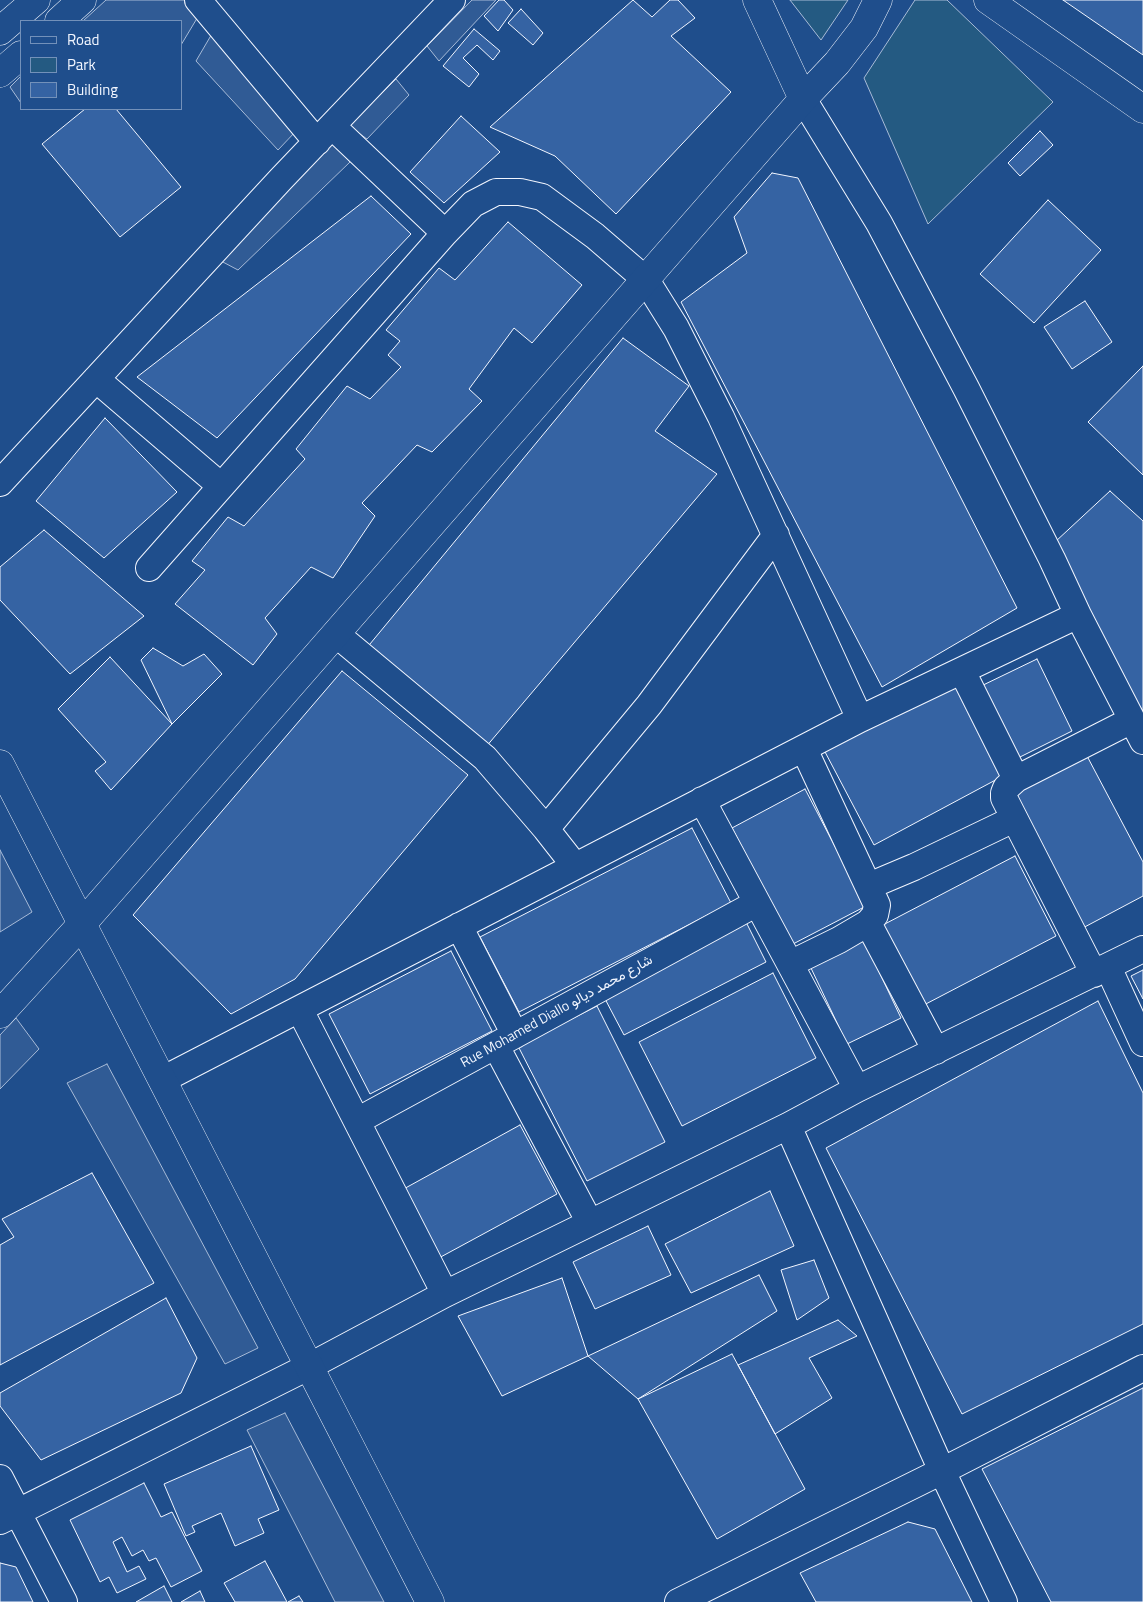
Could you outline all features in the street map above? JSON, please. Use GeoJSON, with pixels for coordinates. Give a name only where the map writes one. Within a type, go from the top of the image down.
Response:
{"type":"FeatureCollection","features":[{"type":"Feature","properties":{"kind":"main road"},"geometry":{"type":"LineString","coordinates":[[0,31],[36,0]]}},
{"type":"Feature","properties":{"kind":"main road"},"geometry":{"type":"LineString","coordinates":[[60,20],[82,0]]}},
{"type":"Feature","properties":{"kind":"main road"},"geometry":{"type":"LineString","coordinates":[[756,0],[803,99]]}},
{"type":"Feature","properties":{"kind":"main road"},"geometry":{"type":"LineString","coordinates":[[0,1014],[82,924],[803,99],[837,63],[864,28],[878,0]]}},
{"type":"Feature","properties":{"kind":"main road"},"geometry":{"type":"LineString","coordinates":[[988,0],[1143,109]]}},
{"type":"Feature","properties":{"kind":"main road"},"geometry":{"type":"LineString","coordinates":[[0,73],[20,56]]}},
{"type":"Feature","properties":{"kind":"main road"},"geometry":{"type":"LineString","coordinates":[[0,764],[430,1602]]}},
{"type":"Feature","properties":{"kind":"street"},"geometry":{"type":"LineString","coordinates":[[41,0],[52,20]]}},
{"type":"Feature","properties":{"kind":"street"},"geometry":{"type":"LineString","coordinates":[[198,0],[325,134],[445,233]]}},
{"type":"Feature","properties":{"kind":"street"},"geometry":{"type":"LineString","coordinates":[[0,482],[452,0]]}},
{"type":"Feature","properties":{"kind":"street"},"geometry":{"type":"LineString","coordinates":[[803,99],[879,223],[966,388],[1138,730],[1016,779],[1006,788],[1004,798],[1014,819],[1143,1043]]}},
{"type":"Feature","properties":{"kind":"street"},"geometry":{"type":"LineString","coordinates":[[149,568],[445,233],[473,204],[496,192],[520,192],[542,197],[595,236],[646,280],[676,328],[721,418],[860,719]]}},
{"type":"Feature","properties":{"kind":"street"},"geometry":{"type":"LineString","coordinates":[[96,379],[221,486]]}},
{"type":"Feature","properties":{"kind":"street"},"geometry":{"type":"LineString","coordinates":[[546,830],[649,705],[776,535]]}},
{"type":"Feature","properties":{"kind":"street"},"geometry":{"type":"LineString","coordinates":[[162,1080],[860,719],[1078,614]]}},
{"type":"Feature","properties":{"kind":"street"},"geometry":{"type":"LineString","coordinates":[[336,634],[485,758],[575,866]]}},
{"type":"Feature","properties":{"kind":"street"},"geometry":{"type":"LineString","coordinates":[[962,671],[1016,779]]}},
{"type":"Feature","properties":{"kind":"street"},"geometry":{"type":"LineString","coordinates":[[790,964],[839,940],[868,923],[875,915],[877,906],[804,749]]}},
{"type":"Feature","properties":{"kind":"street"},"geometry":{"type":"LineString","coordinates":[[702,800],[857,1089]]}},
{"type":"Feature","properties":{"kind":"street"},"geometry":{"type":"LineString","coordinates":[[869,886],[914,867],[1014,819]]}},
{"type":"Feature","properties":{"kind":"street","name":"Rue Mohamed Diallo شارع محمد ديالو"},"geometry":{"type":"LineString","coordinates":[[357,1121],[757,903]]}},
{"type":"Feature","properties":{"kind":"street"},"geometry":{"type":"LineString","coordinates":[[868,923],[936,1051]]}},
{"type":"Feature","properties":{"kind":"street"},"geometry":{"type":"LineString","coordinates":[[460,926],[505,1041],[590,1223]]}},
{"type":"Feature","properties":{"kind":"street"},"geometry":{"type":"LineString","coordinates":[[9,1516],[310,1366],[445,1294],[1143,949]]}},
{"type":"Feature","properties":{"kind":"street"},"geometry":{"type":"LineString","coordinates":[[300,1010],[445,1294]]}},
{"type":"Feature","properties":{"kind":"street"},"geometry":{"type":"LineString","coordinates":[[788,1126],[942,1471],[1004,1602]]}},
{"type":"Feature","properties":{"kind":"street"},"geometry":{"type":"LineString","coordinates":[[678,1602],[942,1471],[1143,1368]]}},
{"type":"Feature","properties":{"kind":"street"},"geometry":{"type":"LineString","coordinates":[[0,1478],[9,1516],[64,1602]]}},
{"type":"Feature","properties":{"kind":"green space"},"geometry":{"type":"Polygon","coordinates":[[[790,0],[848,0],[821,40],[790,0]]]}},
{"type":"Feature","properties":{"kind":"green space"},"geometry":{"type":"Polygon","coordinates":[[[915,0],[947,0],[1053,102],[928,224],[864,78],[915,0]]]}},
{"type":"Feature","properties":{"kind":"shaded area"},"geometry":{"type":"Polygon","coordinates":[[[106,0],[185,0],[199,15],[182,43],[182,20],[84,20],[106,0]]]}},
{"type":"Feature","properties":{"kind":"shaded area"},"geometry":{"type":"Polygon","coordinates":[[[472,0],[496,0],[439,61],[427,46],[472,0]]]}},
{"type":"Feature","properties":{"kind":"shaded area"},"geometry":{"type":"Polygon","coordinates":[[[213,32],[296,131],[278,150],[196,61],[213,32]]]}},
{"type":"Feature","properties":{"kind":"shaded area"},"geometry":{"type":"Polygon","coordinates":[[[20,77],[20,102],[10,87],[20,77]]]}},
{"type":"Feature","properties":{"kind":"shaded area"},"geometry":{"type":"Polygon","coordinates":[[[396,79],[409,95],[367,139],[349,126],[396,79]]]}},
{"type":"Feature","properties":{"kind":"shaded area"},"geometry":{"type":"Polygon","coordinates":[[[331,143],[350,162],[238,270],[221,261],[331,143]]]}},
{"type":"Feature","properties":{"kind":"shaded area"},"geometry":{"type":"Polygon","coordinates":[[[0,850],[32,912],[0,932],[0,850]]]}},
{"type":"Feature","properties":{"kind":"shaded area"},"geometry":{"type":"Polygon","coordinates":[[[16,1018],[39,1049],[0,1089],[0,1035],[16,1018]]]}},
{"type":"Feature","properties":{"kind":"shaded area"},"geometry":{"type":"Polygon","coordinates":[[[107,1064],[258,1348],[225,1364],[67,1083],[107,1064]]]}},
{"type":"Feature","properties":{"kind":"shaded area"},"geometry":{"type":"Polygon","coordinates":[[[285,1413],[384,1602],[335,1602],[247,1430],[285,1413]]]}},
{"type":"Feature","properties":{"kind":"building"},"geometry":{"type":"Polygon","coordinates":[[[499,0],[504,0],[513,10],[498,31],[484,16],[499,0]]]}},
{"type":"Feature","properties":{"kind":"building"},"geometry":{"type":"Polygon","coordinates":[[[633,0],[652,17],[670,0],[678,0],[695,18],[671,36],[731,92],[616,214],[555,156],[490,127],[633,0]]]}},
{"type":"Feature","properties":{"kind":"building"},"geometry":{"type":"Polygon","coordinates":[[[1063,0],[1143,0],[1143,55],[1063,0]]]}},
{"type":"Feature","properties":{"kind":"building"},"geometry":{"type":"Polygon","coordinates":[[[521,9],[543,33],[533,45],[508,23],[521,9]]]}},
{"type":"Feature","properties":{"kind":"building"},"geometry":{"type":"Polygon","coordinates":[[[474,29],[500,51],[493,60],[477,45],[463,58],[479,74],[469,87],[443,66],[474,29]]]}},
{"type":"Feature","properties":{"kind":"building"},"geometry":{"type":"Polygon","coordinates":[[[84,110],[117,110],[181,187],[120,237],[42,144],[84,110]]]}},
{"type":"Feature","properties":{"kind":"building"},"geometry":{"type":"Polygon","coordinates":[[[461,116],[500,152],[444,203],[410,172],[461,116]]]}},
{"type":"Feature","properties":{"kind":"building"},"geometry":{"type":"Polygon","coordinates":[[[1040,131],[1053,145],[1020,176],[1008,163],[1040,131]]]}},
{"type":"Feature","properties":{"kind":"building"},"geometry":{"type":"Polygon","coordinates":[[[772,173],[798,178],[1017,608],[882,687],[681,302],[747,253],[734,217],[772,173]]]}},
{"type":"Feature","properties":{"kind":"building"},"geometry":{"type":"Polygon","coordinates":[[[371,196],[411,234],[217,438],[137,377],[371,196]]]}},
{"type":"Feature","properties":{"kind":"building"},"geometry":{"type":"Polygon","coordinates":[[[1048,200],[1101,250],[1034,323],[980,274],[1048,200]]]}},
{"type":"Feature","properties":{"kind":"building"},"geometry":{"type":"Polygon","coordinates":[[[508,222],[582,285],[532,343],[514,328],[469,389],[482,401],[432,452],[417,445],[362,503],[375,516],[333,578],[311,567],[265,618],[277,634],[253,665],[175,604],[205,570],[192,561],[228,517],[244,526],[305,459],[296,449],[347,386],[370,399],[401,367],[388,355],[400,341],[386,330],[439,268],[455,280],[508,222]]]}},
{"type":"Feature","properties":{"kind":"building"},"geometry":{"type":"Polygon","coordinates":[[[1085,301],[1112,342],[1072,369],[1044,327],[1085,301]]]}},
{"type":"Feature","properties":{"kind":"building"},"geometry":{"type":"Polygon","coordinates":[[[623,338],[689,386],[655,431],[717,474],[485,748],[365,650],[623,338]]]}},
{"type":"Feature","properties":{"kind":"building"},"geometry":{"type":"Polygon","coordinates":[[[1143,366],[1143,475],[1088,422],[1143,366]]]}},
{"type":"Feature","properties":{"kind":"building"},"geometry":{"type":"Polygon","coordinates":[[[105,418],[177,492],[104,558],[36,501],[105,418]]]}},
{"type":"Feature","properties":{"kind":"building"},"geometry":{"type":"Polygon","coordinates":[[[1110,491],[1143,521],[1143,711],[1114,668],[1055,542],[1110,491]]]}},
{"type":"Feature","properties":{"kind":"building"},"geometry":{"type":"Polygon","coordinates":[[[44,530],[144,616],[70,674],[0,600],[0,567],[44,530]]]}},
{"type":"Feature","properties":{"kind":"building"},"geometry":{"type":"Polygon","coordinates":[[[153,648],[183,666],[204,654],[222,674],[172,724],[141,660],[153,648]]]}},
{"type":"Feature","properties":{"kind":"building"},"geometry":{"type":"Polygon","coordinates":[[[110,657],[172,724],[111,790],[95,771],[106,762],[58,709],[110,657]]]}},
{"type":"Feature","properties":{"kind":"building"},"geometry":{"type":"Polygon","coordinates":[[[1037,659],[1072,731],[1012,761],[977,688],[1037,659]]]}},
{"type":"Feature","properties":{"kind":"building"},"geometry":{"type":"Polygon","coordinates":[[[342,671],[468,775],[295,979],[231,1014],[133,915],[342,671]]]}},
{"type":"Feature","properties":{"kind":"building"},"geometry":{"type":"Polygon","coordinates":[[[954,681],[1003,776],[874,845],[824,750],[954,681]]]}},
{"type":"Feature","properties":{"kind":"building"},"geometry":{"type":"Polygon","coordinates":[[[1087,756],[1143,862],[1143,896],[1079,930],[1009,797],[1087,756]]]}},
{"type":"Feature","properties":{"kind":"building"},"geometry":{"type":"Polygon","coordinates":[[[805,789],[866,906],[793,944],[732,828],[805,789]]]}},
{"type":"Feature","properties":{"kind":"building"},"geometry":{"type":"Polygon","coordinates":[[[692,828],[731,903],[519,1012],[480,937],[692,828]]]}},
{"type":"Feature","properties":{"kind":"building"},"geometry":{"type":"Polygon","coordinates":[[[1015,856],[1056,936],[922,1006],[881,926],[1015,856]]]}},
{"type":"Feature","properties":{"kind":"building"},"geometry":{"type":"Polygon","coordinates":[[[746,922],[766,962],[624,1035],[604,997],[746,922]]]}},
{"type":"Feature","properties":{"kind":"building"},"geometry":{"type":"Polygon","coordinates":[[[864,940],[901,1018],[847,1044],[810,966],[864,940]]]}},
{"type":"Feature","properties":{"kind":"building"},"geometry":{"type":"Polygon","coordinates":[[[451,951],[492,1031],[370,1094],[329,1014],[451,951]]]}},
{"type":"Feature","properties":{"kind":"building"},"geometry":{"type":"Polygon","coordinates":[[[1143,970],[1143,999],[1131,976],[1143,970]]]}},
{"type":"Feature","properties":{"kind":"building"},"geometry":{"type":"Polygon","coordinates":[[[773,973],[816,1058],[682,1126],[639,1042],[773,973]]]}},
{"type":"Feature","properties":{"kind":"building"},"geometry":{"type":"Polygon","coordinates":[[[1098,1001],[1143,1093],[1143,1324],[962,1414],[826,1148],[1098,1001]]]}},
{"type":"Feature","properties":{"kind":"building"},"geometry":{"type":"Polygon","coordinates":[[[597,1006],[665,1142],[587,1181],[518,1046],[597,1006]]]}},
{"type":"Feature","properties":{"kind":"building"},"geometry":{"type":"Polygon","coordinates":[[[520,1125],[557,1194],[437,1259],[400,1191],[520,1125]]]}},
{"type":"Feature","properties":{"kind":"building"},"geometry":{"type":"Polygon","coordinates":[[[92,1173],[154,1283],[0,1365],[0,1245],[14,1237],[2,1219],[92,1173]]]}},
{"type":"Feature","properties":{"kind":"building"},"geometry":{"type":"Polygon","coordinates":[[[770,1191],[794,1246],[691,1293],[665,1244],[770,1191]]]}},
{"type":"Feature","properties":{"kind":"building"},"geometry":{"type":"Polygon","coordinates":[[[648,1226],[671,1275],[595,1309],[573,1262],[648,1226]]]}},
{"type":"Feature","properties":{"kind":"building"},"geometry":{"type":"Polygon","coordinates":[[[814,1260],[829,1298],[797,1320],[781,1270],[814,1260]]]}},
{"type":"Feature","properties":{"kind":"building"},"geometry":{"type":"Polygon","coordinates":[[[759,1275],[777,1311],[638,1399],[588,1356],[759,1275]]]}},
{"type":"Feature","properties":{"kind":"building"},"geometry":{"type":"Polygon","coordinates":[[[562,1278],[588,1356],[502,1396],[458,1316],[562,1278]]]}},
{"type":"Feature","properties":{"kind":"building"},"geometry":{"type":"Polygon","coordinates":[[[166,1298],[197,1358],[181,1393],[41,1460],[0,1406],[0,1393],[166,1298]]]}},
{"type":"Feature","properties":{"kind":"building"},"geometry":{"type":"Polygon","coordinates":[[[838,1320],[857,1336],[809,1358],[832,1398],[775,1434],[738,1365],[838,1320]]]}},
{"type":"Feature","properties":{"kind":"building"},"geometry":{"type":"Polygon","coordinates":[[[732,1354],[805,1489],[717,1539],[638,1399],[732,1354]]]}},
{"type":"Feature","properties":{"kind":"building"},"geometry":{"type":"Polygon","coordinates":[[[1143,1388],[1143,1602],[1051,1602],[982,1469],[1143,1388]]]}},
{"type":"Feature","properties":{"kind":"building"},"geometry":{"type":"Polygon","coordinates":[[[251,1446],[279,1510],[258,1519],[264,1533],[235,1546],[221,1513],[192,1526],[195,1532],[186,1536],[164,1484],[251,1446]]]}},
{"type":"Feature","properties":{"kind":"building"},"geometry":{"type":"Polygon","coordinates":[[[144,1483],[161,1517],[172,1512],[202,1571],[171,1587],[156,1558],[149,1561],[143,1550],[132,1556],[122,1537],[113,1542],[127,1572],[139,1566],[146,1579],[117,1593],[109,1577],[100,1582],[70,1520],[144,1483]]]}},
{"type":"Feature","properties":{"kind":"building"},"geometry":{"type":"Polygon","coordinates":[[[908,1522],[935,1529],[972,1602],[816,1602],[800,1573],[908,1522]]]}},
{"type":"Feature","properties":{"kind":"building"},"geometry":{"type":"Polygon","coordinates":[[[265,1561],[287,1602],[235,1602],[224,1583],[265,1561]]]}},
{"type":"Feature","properties":{"kind":"building"},"geometry":{"type":"Polygon","coordinates":[[[0,1563],[16,1567],[33,1602],[0,1602],[0,1563]]]}},
{"type":"Feature","properties":{"kind":"building"},"geometry":{"type":"Polygon","coordinates":[[[164,1586],[172,1602],[136,1602],[164,1586]]]}},
{"type":"Feature","properties":{"kind":"building"},"geometry":{"type":"Polygon","coordinates":[[[200,1591],[205,1602],[181,1602],[200,1591]]]}},
{"type":"Feature","properties":{"kind":"building"},"geometry":{"type":"Polygon","coordinates":[[[299,1596],[303,1602],[288,1602],[299,1596]]]}}]}
